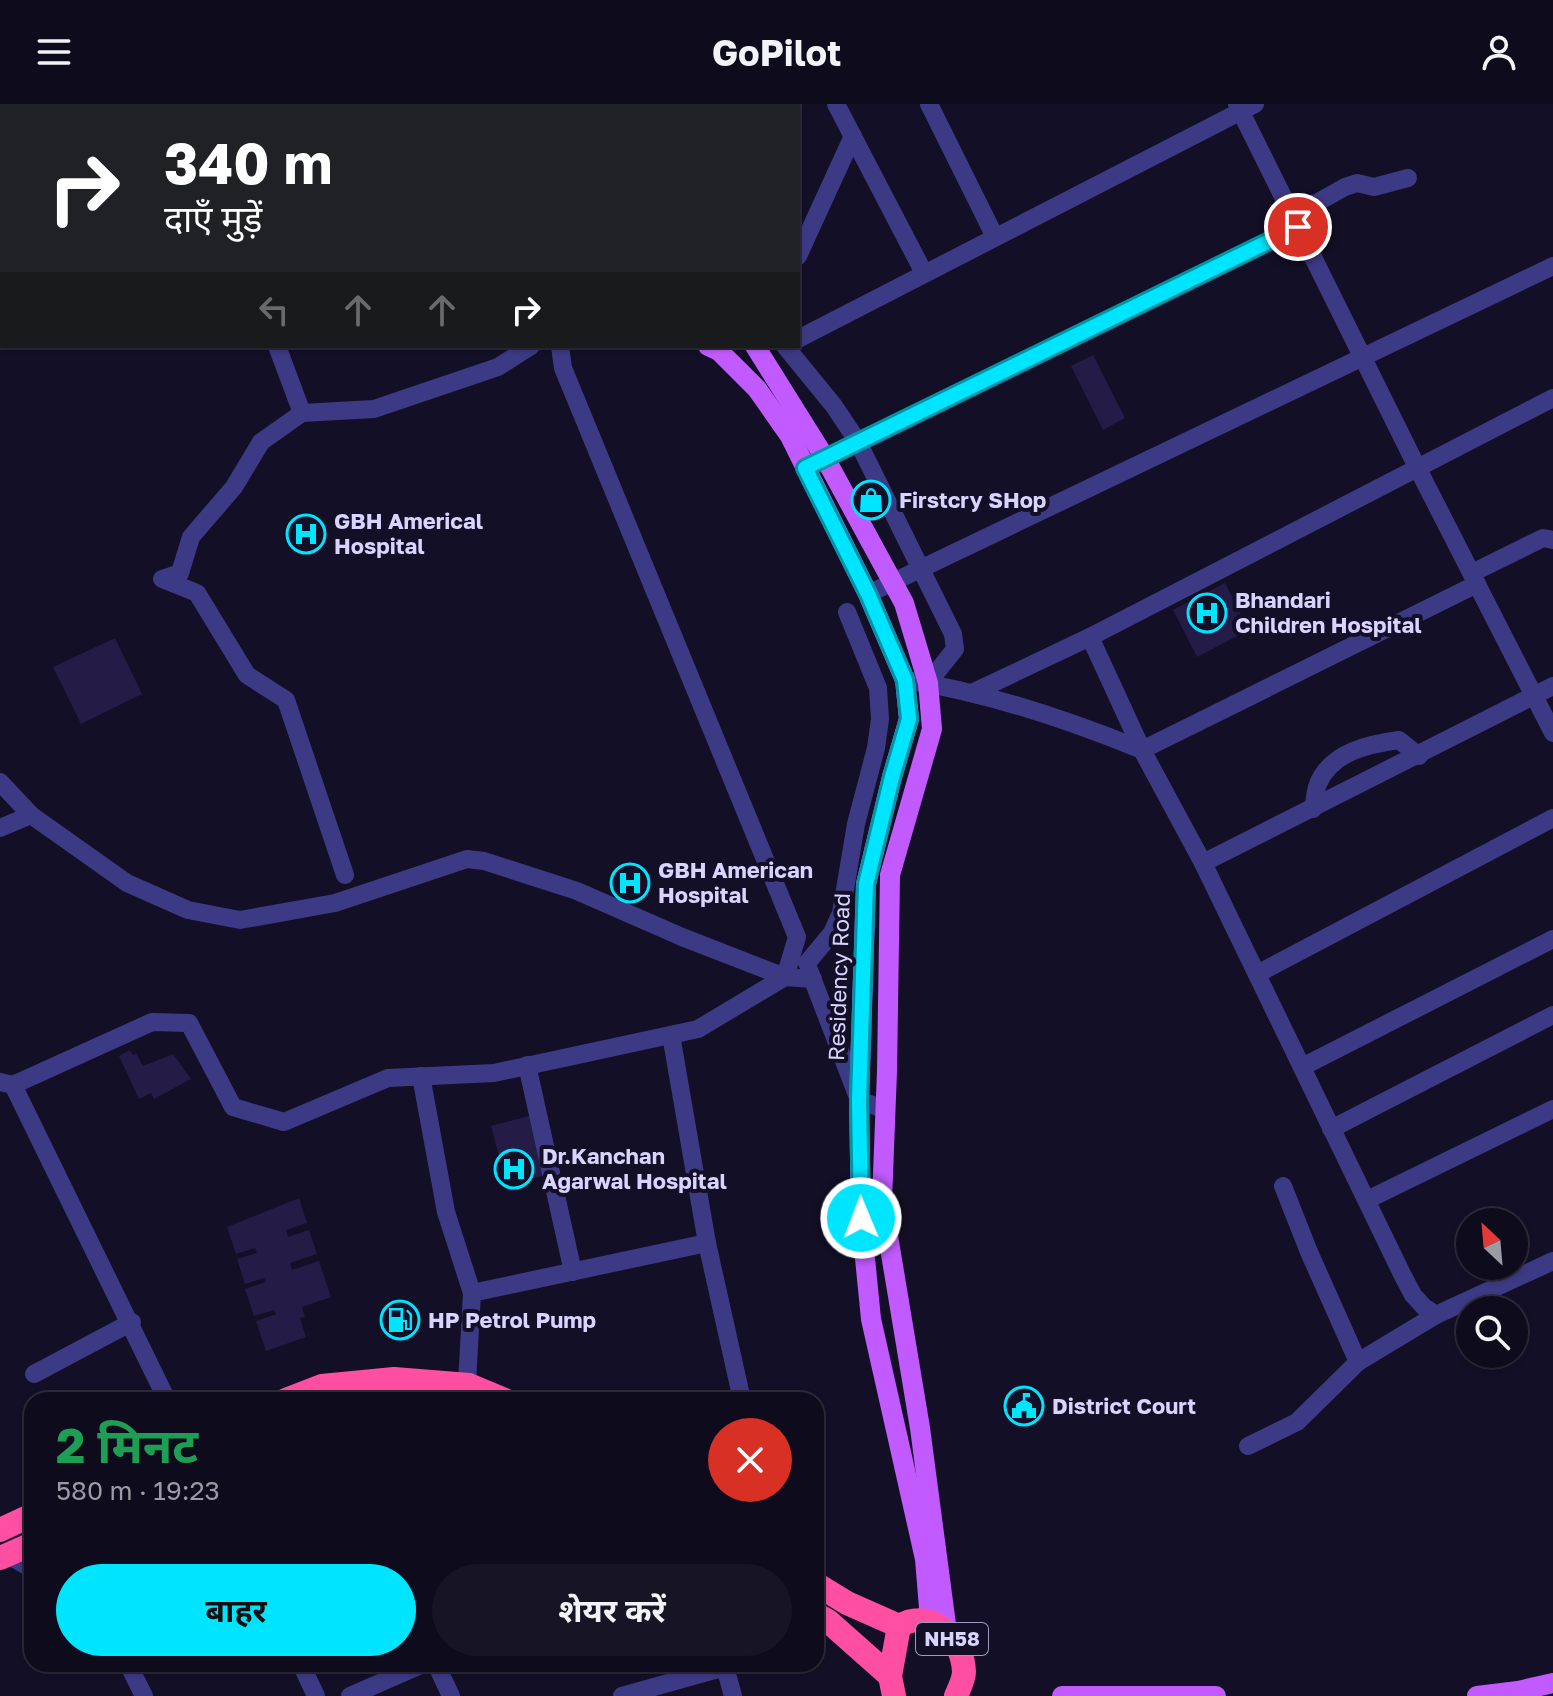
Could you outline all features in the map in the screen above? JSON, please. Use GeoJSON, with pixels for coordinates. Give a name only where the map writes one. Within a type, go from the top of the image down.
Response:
{"type":"FeatureCollection","features":[{"type":"Feature","properties":{"kind":"highway"},"geometry":{"type":"LineString","coordinates":[[307,1392],[322,1386],[394,1379],[462,1392]]}},
{"type":"Feature","properties":{"kind":"highway"},"geometry":{"type":"LineString","coordinates":[[0,1530],[24,1519]]}},
{"type":"Feature","properties":{"kind":"highway"},"geometry":{"type":"LineString","coordinates":[[4,1557],[24,1548]]}},
{"type":"Feature","properties":{"kind":"highway","name":"NH58"},"geometry":{"type":"LineString","coordinates":[[824,1589],[847,1603],[899,1626]]}},
{"type":"Feature","properties":{"kind":"highway","name":"NH58"},"geometry":{"type":"LineString","coordinates":[[824,1619],[892,1686]]}},
{"type":"Feature","properties":{"kind":"highway","name":"NH58"},"geometry":{"type":"LineString","coordinates":[[899,1626],[903,1623],[939,1626],[959,1650],[965,1674],[956,1696]]}},
{"type":"Feature","properties":{"kind":"highway","name":"NH58"},"geometry":{"type":"LineString","coordinates":[[892,1686],[899,1626]]}},
{"type":"Feature","properties":{"kind":"main road","name":"Residency Road"},"geometry":{"type":"LineString","coordinates":[[712,348],[757,389],[790,436],[868,594],[905,680],[909,719],[866,884],[859,1100],[861,1218],[871,1319],[939,1626]]}},
{"type":"Feature","properties":{"kind":"main road"},"geometry":{"type":"LineString","coordinates":[[756,348],[825,458],[904,603],[928,683],[932,729],[890,875],[882,1200],[920,1428],[939,1626]]}},
{"type":"Feature","properties":{"kind":"main road"},"geometry":{"type":"LineString","coordinates":[[1477,1696],[1553,1683]]}},
{"type":"Feature","properties":{"kind":"main road"},"geometry":{"type":"LineString","coordinates":[[1062,1696],[1216,1696]]}},
{"type":"Feature","properties":{"kind":"street"},"geometry":{"type":"LineString","coordinates":[[836,104],[924,273]]}},
{"type":"Feature","properties":{"kind":"street"},"geometry":{"type":"LineString","coordinates":[[929,104],[995,237]]}},
{"type":"Feature","properties":{"kind":"street"},"geometry":{"type":"LineString","coordinates":[[800,338],[1244,106],[1296,222],[1553,733]]}},
{"type":"Feature","properties":{"kind":"street"},"geometry":{"type":"LineString","coordinates":[[800,252],[853,136]]}},
{"type":"Feature","properties":{"kind":"street"},"geometry":{"type":"LineString","coordinates":[[805,468],[1296,222],[1345,187],[1357,183],[1374,187],[1408,178]]}},
{"type":"Feature","properties":{"kind":"street"},"geometry":{"type":"LineString","coordinates":[[868,594],[1553,266]]}},
{"type":"Feature","properties":{"kind":"street"},"geometry":{"type":"LineString","coordinates":[[278,348],[302,413]]}},
{"type":"Feature","properties":{"kind":"street"},"geometry":{"type":"LineString","coordinates":[[345,875],[286,700],[247,675],[197,593],[162,579],[180,573],[191,537],[234,487],[261,442],[302,413],[374,409],[498,367],[528,348]]}},
{"type":"Feature","properties":{"kind":"street"},"geometry":{"type":"LineString","coordinates":[[560,348],[563,368],[797,937],[859,1100],[886,1110]]}},
{"type":"Feature","properties":{"kind":"street"},"geometry":{"type":"LineString","coordinates":[[741,374],[754,348]]}},
{"type":"Feature","properties":{"kind":"street"},"geometry":{"type":"LineString","coordinates":[[787,348],[834,406],[858,442],[953,634],[955,649],[928,683]]}},
{"type":"Feature","properties":{"kind":"street"},"geometry":{"type":"LineString","coordinates":[[972,693],[1090,637],[1553,398]]}},
{"type":"Feature","properties":{"kind":"street"},"geometry":{"type":"LineString","coordinates":[[905,680],[972,693],[1061,720],[1142,750],[1474,578],[1543,538],[1553,540]]}},
{"type":"Feature","properties":{"kind":"street"},"geometry":{"type":"LineString","coordinates":[[163,1392],[132,1322],[6,1084],[152,1022],[189,1023],[233,1107],[284,1122],[388,1078],[494,1073],[698,1029],[785,977],[810,971],[841,913],[856,824],[876,748],[880,719],[878,688],[847,612]]}},
{"type":"Feature","properties":{"kind":"street"},"geometry":{"type":"LineString","coordinates":[[1090,637],[1142,750],[1203,863],[1413,1295],[1436,1315]]}},
{"type":"Feature","properties":{"kind":"street"},"geometry":{"type":"LineString","coordinates":[[1203,863],[1553,686]]}},
{"type":"Feature","properties":{"kind":"street"},"geometry":{"type":"LineString","coordinates":[[1313,809],[1318,783],[1338,759],[1365,745],[1399,740],[1419,756]]}},
{"type":"Feature","properties":{"kind":"street"},"geometry":{"type":"LineString","coordinates":[[0,782],[31,815],[127,883],[188,910],[240,920],[321,906],[467,859],[484,861],[577,891],[785,977]]}},
{"type":"Feature","properties":{"kind":"street"},"geometry":{"type":"LineString","coordinates":[[0,828],[31,815]]}},
{"type":"Feature","properties":{"kind":"street"},"geometry":{"type":"LineString","coordinates":[[1257,974],[1553,818]]}},
{"type":"Feature","properties":{"kind":"street"},"geometry":{"type":"LineString","coordinates":[[785,977],[797,937]]}},
{"type":"Feature","properties":{"kind":"street"},"geometry":{"type":"LineString","coordinates":[[1302,1067],[1553,939]]}},
{"type":"Feature","properties":{"kind":"street"},"geometry":{"type":"LineString","coordinates":[[1331,1129],[1553,1015]]}},
{"type":"Feature","properties":{"kind":"street"},"geometry":{"type":"LineString","coordinates":[[671,1035],[707,1243],[740,1392]]}},
{"type":"Feature","properties":{"kind":"street"},"geometry":{"type":"LineString","coordinates":[[527,1065],[573,1272]]}},
{"type":"Feature","properties":{"kind":"street"},"geometry":{"type":"LineString","coordinates":[[421,1076],[446,1212],[472,1293],[467,1392]]}},
{"type":"Feature","properties":{"kind":"street"},"geometry":{"type":"LineString","coordinates":[[1367,1200],[1553,1109]]}},
{"type":"Feature","properties":{"kind":"street"},"geometry":{"type":"LineString","coordinates":[[1283,1186],[1358,1362]]}},
{"type":"Feature","properties":{"kind":"street"},"geometry":{"type":"LineString","coordinates":[[472,1293],[707,1243]]}},
{"type":"Feature","properties":{"kind":"street"},"geometry":{"type":"LineString","coordinates":[[1248,1446],[1297,1422],[1358,1362],[1436,1315],[1553,1261]]}},
{"type":"Feature","properties":{"kind":"street"},"geometry":{"type":"LineString","coordinates":[[34,1374],[132,1322]]}},
{"type":"Feature","properties":{"kind":"street"},"geometry":{"type":"LineString","coordinates":[[4,1557],[24,1566]]}},
{"type":"Feature","properties":{"kind":"street"},"geometry":{"type":"LineString","coordinates":[[132,1672],[144,1696]]}},
{"type":"Feature","properties":{"kind":"street"},"geometry":{"type":"LineString","coordinates":[[305,1672],[316,1696]]}},
{"type":"Feature","properties":{"kind":"street"},"geometry":{"type":"LineString","coordinates":[[350,1696],[405,1672]]}},
{"type":"Feature","properties":{"kind":"street"},"geometry":{"type":"LineString","coordinates":[[440,1672],[451,1696]]}},
{"type":"Feature","properties":{"kind":"street"},"geometry":{"type":"LineString","coordinates":[[622,1696],[704,1672]]}},
{"type":"Feature","properties":{"kind":"street"},"geometry":{"type":"LineString","coordinates":[[726,1672],[733,1696]]}},
{"type":"Feature","properties":{"kind":"building"},"geometry":{"type":"Polygon","coordinates":[[[1093,355],[1125,418],[1103,430],[1071,366],[1093,355]]]}},
{"type":"Feature","properties":{"kind":"building"},"geometry":{"type":"Polygon","coordinates":[[[1225,583],[1249,630],[1197,657],[1173,610],[1225,583]]]}},
{"type":"Feature","properties":{"kind":"building"},"geometry":{"type":"Polygon","coordinates":[[[115,638],[142,694],[81,724],[53,667],[115,638]]]}},
{"type":"Feature","properties":{"kind":"building"},"geometry":{"type":"Polygon","coordinates":[[[130,1050],[133,1055],[136,1053],[143,1066],[173,1054],[191,1079],[154,1099],[151,1093],[139,1099],[119,1056],[130,1050]]]}},
{"type":"Feature","properties":{"kind":"building"},"geometry":{"type":"Polygon","coordinates":[[[532,1115],[547,1175],[521,1181],[523,1188],[508,1191],[491,1126],[532,1115]]]}},
{"type":"Feature","properties":{"kind":"building"},"geometry":{"type":"Polygon","coordinates":[[[299,1198],[307,1223],[286,1230],[288,1237],[309,1230],[317,1254],[290,1263],[292,1270],[319,1261],[331,1297],[302,1307],[305,1317],[300,1318],[306,1337],[266,1351],[256,1321],[276,1314],[274,1310],[254,1316],[245,1289],[266,1282],[264,1278],[245,1284],[237,1259],[257,1253],[255,1248],[236,1254],[227,1227],[299,1198]]]}},
{"type":"Feature","properties":{"kind":"place","name":"Firstcry SHop"},"geometry":{"type":"Point","coordinates":[871,500]}},
{"type":"Feature","properties":{"kind":"place","name":"GBH Americal Hospital"},"geometry":{"type":"Point","coordinates":[306,534]}},
{"type":"Feature","properties":{"kind":"place","name":"Bhandari Children Hospital"},"geometry":{"type":"Point","coordinates":[1207,613]}},
{"type":"Feature","properties":{"kind":"place","name":"GBH American Hospital"},"geometry":{"type":"Point","coordinates":[630,883]}},
{"type":"Feature","properties":{"kind":"place","name":"Dr.Kanchan Agarwal Hospital"},"geometry":{"type":"Point","coordinates":[514,1169]}},
{"type":"Feature","properties":{"kind":"place","name":"HP Petrol Pump"},"geometry":{"type":"Point","coordinates":[400,1320]}},
{"type":"Feature","properties":{"kind":"place","name":"District Court"},"geometry":{"type":"Point","coordinates":[1024,1406]}},
{"type":"Feature","properties":{"kind":"route"},"geometry":{"type":"LineString","coordinates":[[861,1218],[859,1100],[866,884],[909,719],[905,680],[868,594],[805,468],[1298,227]]}}]}
